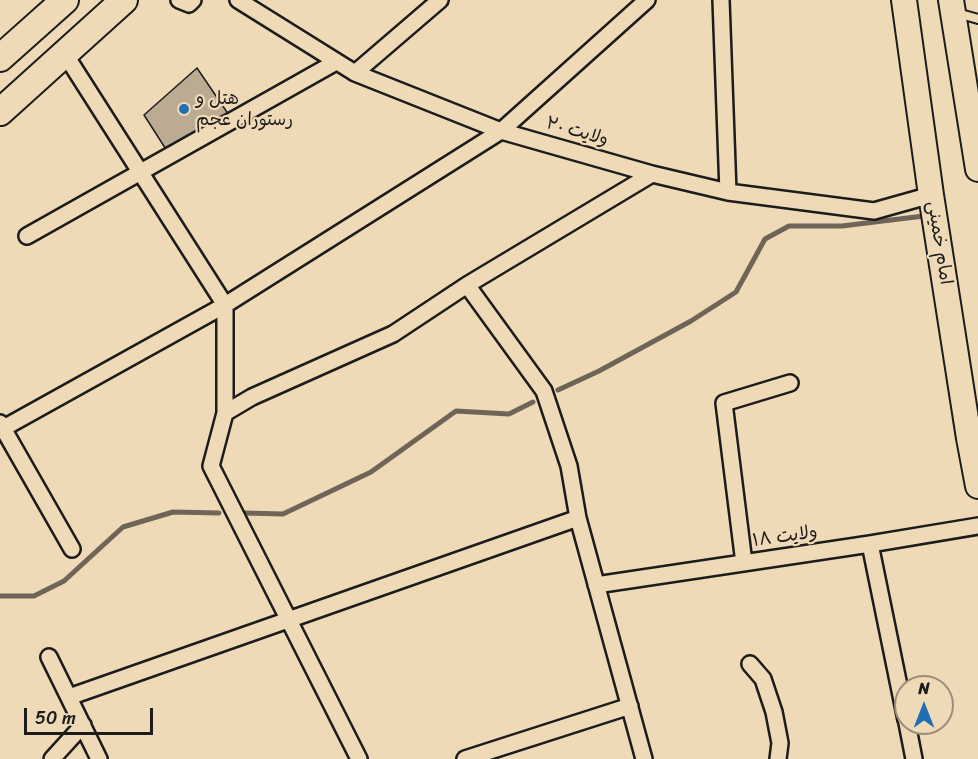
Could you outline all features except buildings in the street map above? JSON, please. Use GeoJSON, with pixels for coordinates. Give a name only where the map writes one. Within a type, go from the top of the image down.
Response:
{"type":"FeatureCollection","features":[{"type":"Feature","properties":{"kind":"highway"},"geometry":{"type":"LineString","coordinates":[[0,58],[65,0]]}},
{"type":"Feature","properties":{"kind":"highway"},"geometry":{"type":"LineString","coordinates":[[0,112],[124,0]]}},
{"type":"Feature","properties":{"kind":"main road","name":"امام خمینی"},"geometry":{"type":"LineString","coordinates":[[904,0],[931,195],[973,438],[978,486]]}},
{"type":"Feature","properties":{"kind":"main road"},"geometry":{"type":"LineString","coordinates":[[952,6],[975,115],[978,169]]}},
{"type":"Feature","properties":{"kind":"street"},"geometry":{"type":"LineString","coordinates":[[179,0],[189,4],[193,0]]}},
{"type":"Feature","properties":{"kind":"street","name":"ولایت ۲۰"},"geometry":{"type":"LineString","coordinates":[[238,0],[355,73],[501,131],[652,174],[728,192],[874,211],[931,195]]}},
{"type":"Feature","properties":{"kind":"street"},"geometry":{"type":"LineString","coordinates":[[355,73],[440,0]]}},
{"type":"Feature","properties":{"kind":"street"},"geometry":{"type":"LineString","coordinates":[[72,549],[1,427],[225,305],[501,131],[647,0]]}},
{"type":"Feature","properties":{"kind":"street"},"geometry":{"type":"LineString","coordinates":[[721,0],[728,192]]}},
{"type":"Feature","properties":{"kind":"street"},"geometry":{"type":"LineString","coordinates":[[65,54],[225,305],[225,413],[211,466],[359,759]]}},
{"type":"Feature","properties":{"kind":"street"},"geometry":{"type":"LineString","coordinates":[[27,236],[336,62]]}},
{"type":"Feature","properties":{"kind":"street"},"geometry":{"type":"LineString","coordinates":[[225,413],[252,397],[393,334],[467,285],[652,174]]}},
{"type":"Feature","properties":{"kind":"street"},"geometry":{"type":"LineString","coordinates":[[467,285],[544,391],[568,466],[578,518],[644,759]]}},
{"type":"Feature","properties":{"kind":"street"},"geometry":{"type":"LineString","coordinates":[[744,563],[724,403],[790,384]]}},
{"type":"Feature","properties":{"kind":"street"},"geometry":{"type":"LineString","coordinates":[[69,697],[578,518]]}},
{"type":"Feature","properties":{"kind":"street","name":"ولایت ۱۸"},"geometry":{"type":"LineString","coordinates":[[596,585],[978,526]]}},
{"type":"Feature","properties":{"kind":"street"},"geometry":{"type":"LineString","coordinates":[[870,544],[896,675]]}},
{"type":"Feature","properties":{"kind":"street"},"geometry":{"type":"LineString","coordinates":[[49,657],[99,759]]}},
{"type":"Feature","properties":{"kind":"street"},"geometry":{"type":"LineString","coordinates":[[750,664],[763,679],[774,712],[780,743],[778,759]]}},
{"type":"Feature","properties":{"kind":"street"},"geometry":{"type":"LineString","coordinates":[[465,759],[630,706]]}},
{"type":"Feature","properties":{"kind":"street"},"geometry":{"type":"LineString","coordinates":[[52,759],[83,725]]}},
{"type":"Feature","properties":{"kind":"street"},"geometry":{"type":"LineString","coordinates":[[909,735],[914,759]]}},
{"type":"Feature","properties":{"kind":"lane"},"geometry":{"type":"LineString","coordinates":[[952,6],[978,19]]}},
{"type":"Feature","properties":{"kind":"waterway"},"geometry":{"type":"LineString","coordinates":[[558,390],[599,371],[691,321],[736,292],[765,239],[789,226],[842,226],[924,216]]}},
{"type":"Feature","properties":{"kind":"waterway"},"geometry":{"type":"LineString","coordinates":[[244,513],[283,514],[371,472],[456,411],[509,414],[533,402]]}},
{"type":"Feature","properties":{"kind":"waterway"},"geometry":{"type":"LineString","coordinates":[[0,596],[34,596],[64,581],[123,527],[173,512],[219,513]]}},
{"type":"Feature","properties":{"kind":"place","name":"هتل و رستوران عجم"},"geometry":{"type":"Point","coordinates":[184,109]}}]}
